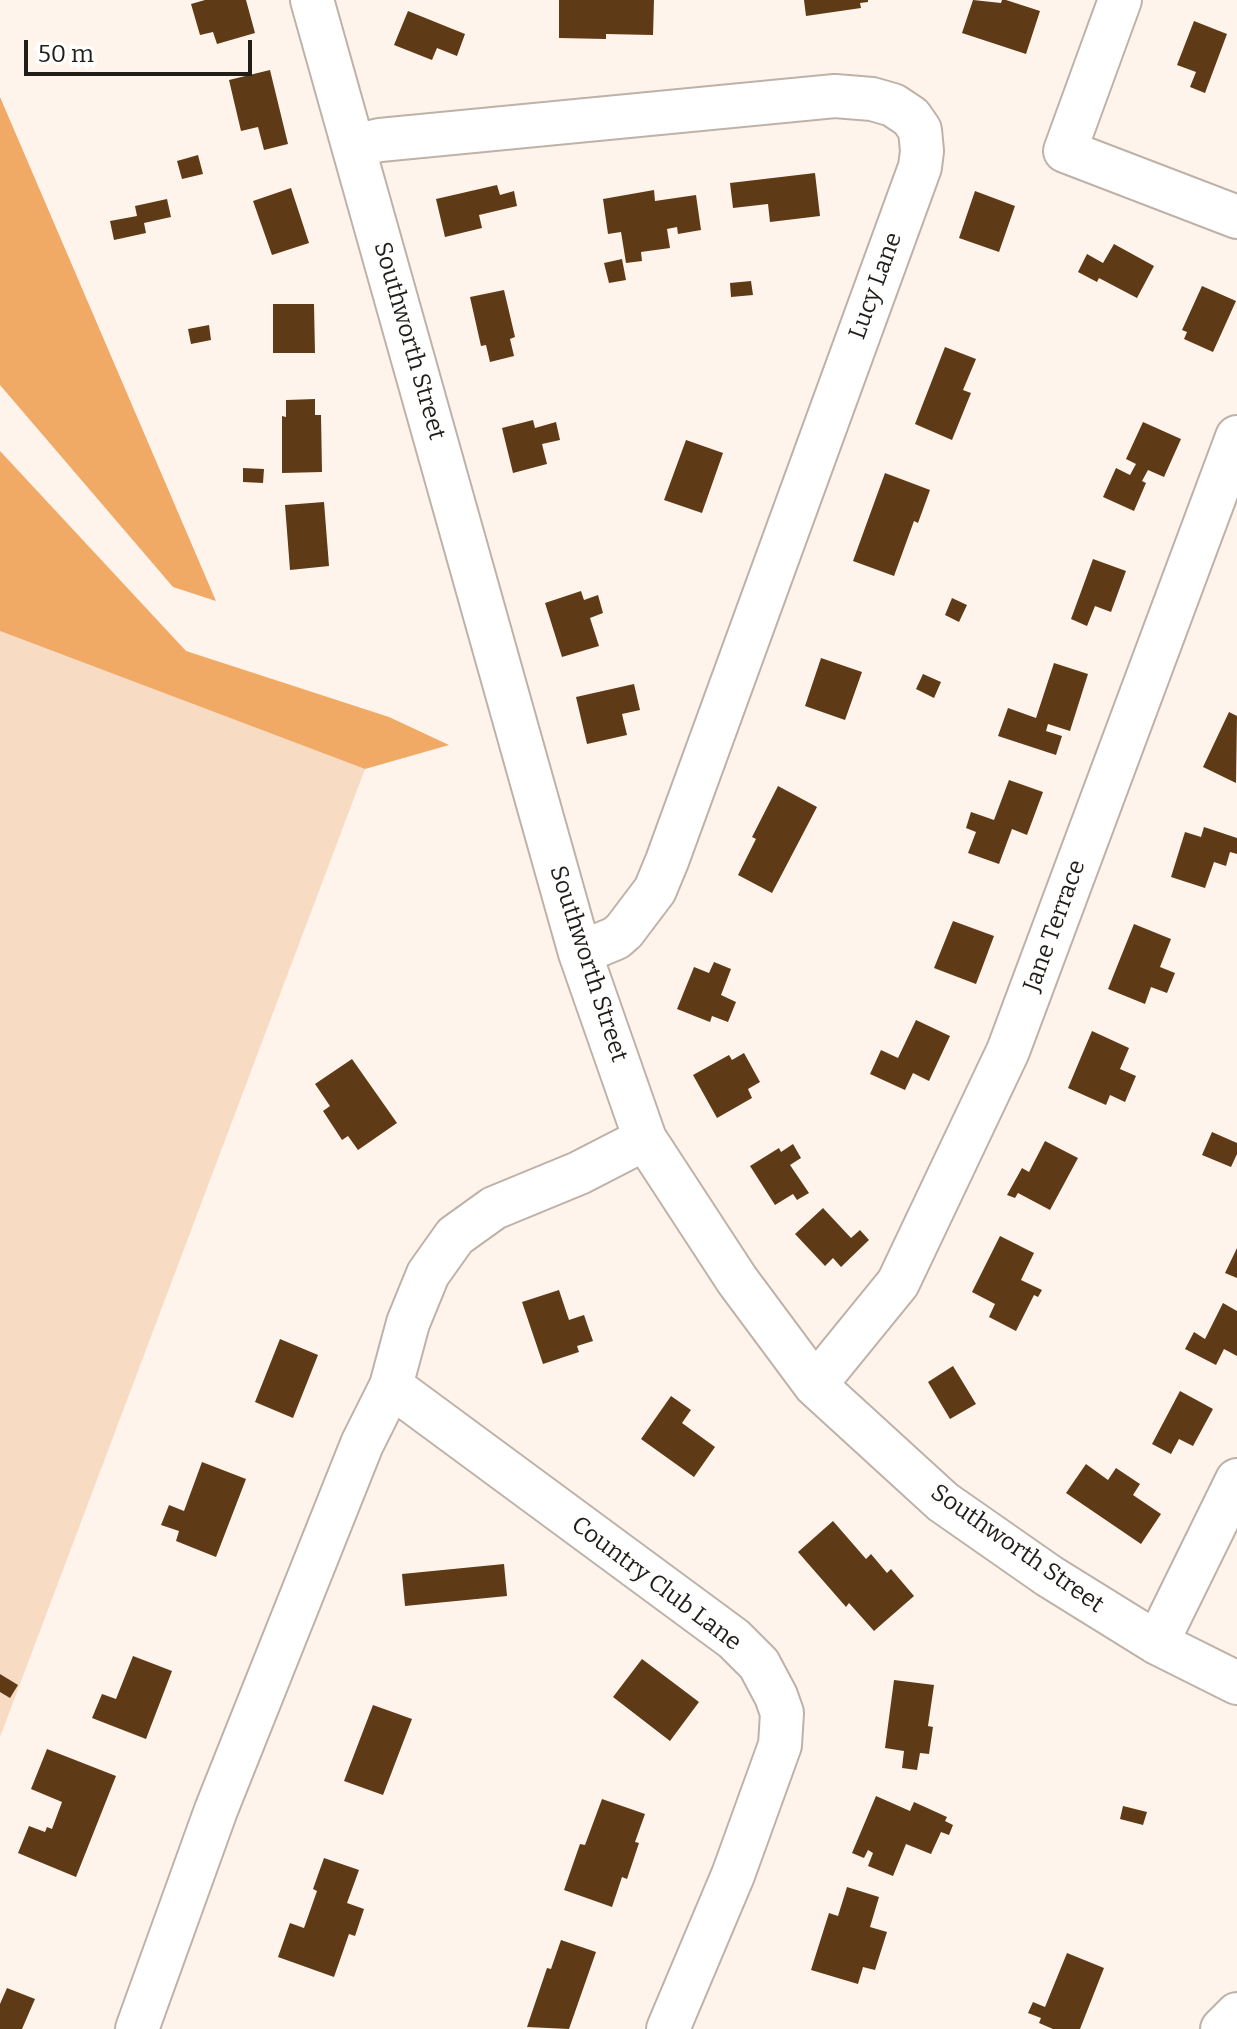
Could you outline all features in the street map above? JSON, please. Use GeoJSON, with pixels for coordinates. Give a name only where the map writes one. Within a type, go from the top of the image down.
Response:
{"type":"FeatureCollection","features":[{"type":"Feature","properties":{"kind":"street","name":"Southworth Street"},"geometry":{"type":"LineString","coordinates":[[312,0],[580,953],[645,1139],[737,1280],[815,1385],[943,1502],[1049,1576],[1157,1643],[1237,1683]]}},
{"type":"Feature","properties":{"kind":"street"},"geometry":{"type":"LineString","coordinates":[[1120,0],[1065,151],[1237,217]]}},
{"type":"Feature","properties":{"kind":"street","name":"Lucy Lane"},"geometry":{"type":"LineString","coordinates":[[354,146],[380,140],[835,96],[872,99],[893,105],[911,117],[920,130],[920,167],[667,861],[655,890],[624,931],[616,938],[580,953]]}},
{"type":"Feature","properties":{"kind":"street","name":"Jane Terrace"},"geometry":{"type":"LineString","coordinates":[[815,1385],[898,1283],[1008,1051],[1237,437]]}},
{"type":"Feature","properties":{"kind":"street"},"geometry":{"type":"LineString","coordinates":[[137,2029],[195,1864],[253,1715],[362,1444],[391,1386],[418,1295],[441,1254],[455,1236],[473,1221],[504,1203],[579,1173],[645,1139]]}},
{"type":"Feature","properties":{"kind":"street","name":"Country Club Lane"},"geometry":{"type":"LineString","coordinates":[[391,1386],[734,1639],[759,1664],[776,1696],[782,1713],[780,1745],[733,1875],[668,2029]]}},
{"type":"Feature","properties":{"kind":"street"},"geometry":{"type":"LineString","coordinates":[[1157,1643],[1237,1480]]}},
{"type":"Feature","properties":{"kind":"street"},"geometry":{"type":"LineString","coordinates":[[1222,2029],[1237,2014]]}},
{"type":"Feature","properties":{"kind":"shaded area"},"geometry":{"type":"Polygon","coordinates":[[[0,97],[216,601],[173,587],[0,385],[0,97]]]}},
{"type":"Feature","properties":{"kind":"shaded area"},"geometry":{"type":"Polygon","coordinates":[[[0,451],[186,651],[389,717],[449,745],[365,769],[0,631],[0,451]]]}},
{"type":"Feature","properties":{"kind":"shaded area"},"geometry":{"type":"Polygon","coordinates":[[[0,631],[365,769],[0,1737],[0,631]]]}},
{"type":"Feature","properties":{"kind":"building"},"geometry":{"type":"Polygon","coordinates":[[[205,0],[246,0],[255,33],[217,44],[213,32],[200,35],[191,4],[205,0]]]}},
{"type":"Feature","properties":{"kind":"building"},"geometry":{"type":"Polygon","coordinates":[[[559,0],[654,0],[653,35],[606,34],[606,39],[559,38],[559,0]]]}},
{"type":"Feature","properties":{"kind":"building"},"geometry":{"type":"Polygon","coordinates":[[[804,0],[868,2],[860,3],[861,8],[806,16],[804,0]]]}},
{"type":"Feature","properties":{"kind":"building"},"geometry":{"type":"Polygon","coordinates":[[[973,0],[1001,3],[1006,0],[1040,11],[1026,54],[962,33],[973,0]]]}},
{"type":"Feature","properties":{"kind":"building"},"geometry":{"type":"Polygon","coordinates":[[[408,11],[465,34],[457,56],[437,48],[432,60],[394,45],[408,11]]]}},
{"type":"Feature","properties":{"kind":"building"},"geometry":{"type":"Polygon","coordinates":[[[1194,21],[1227,34],[1205,93],[1190,87],[1196,72],[1177,65],[1194,21]]]}},
{"type":"Feature","properties":{"kind":"building"},"geometry":{"type":"Polygon","coordinates":[[[270,70],[288,144],[264,150],[258,127],[241,131],[229,80],[270,70]]]}},
{"type":"Feature","properties":{"kind":"building"},"geometry":{"type":"Polygon","coordinates":[[[198,155],[203,174],[182,179],[177,161],[198,155]]]}},
{"type":"Feature","properties":{"kind":"building"},"geometry":{"type":"Polygon","coordinates":[[[815,173],[820,216],[770,222],[768,204],[733,208],[730,183],[815,173]]]}},
{"type":"Feature","properties":{"kind":"building"},"geometry":{"type":"Polygon","coordinates":[[[497,185],[500,195],[514,191],[517,206],[479,215],[482,228],[445,237],[436,199],[497,185]]]}},
{"type":"Feature","properties":{"kind":"building"},"geometry":{"type":"Polygon","coordinates":[[[291,188],[309,243],[272,255],[253,201],[291,188]]]}},
{"type":"Feature","properties":{"kind":"building"},"geometry":{"type":"Polygon","coordinates":[[[654,190],[655,201],[696,195],[701,230],[678,234],[677,227],[667,229],[670,248],[641,252],[642,261],[626,263],[621,232],[608,234],[603,199],[654,190]]]}},
{"type":"Feature","properties":{"kind":"building"},"geometry":{"type":"Polygon","coordinates":[[[975,191],[1015,206],[999,252],[959,238],[975,191]]]}},
{"type":"Feature","properties":{"kind":"building"},"geometry":{"type":"Polygon","coordinates":[[[167,199],[171,217],[144,223],[146,233],[114,240],[110,221],[137,216],[135,206],[167,199]]]}},
{"type":"Feature","properties":{"kind":"building"},"geometry":{"type":"Polygon","coordinates":[[[1114,244],[1154,266],[1137,298],[1099,278],[1097,282],[1078,272],[1087,254],[1103,263],[1114,244]]]}},
{"type":"Feature","properties":{"kind":"building"},"geometry":{"type":"Polygon","coordinates":[[[622,259],[626,280],[609,283],[604,263],[622,259]]]}},
{"type":"Feature","properties":{"kind":"building"},"geometry":{"type":"Polygon","coordinates":[[[751,281],[753,295],[731,297],[730,283],[751,281]]]}},
{"type":"Feature","properties":{"kind":"building"},"geometry":{"type":"Polygon","coordinates":[[[1202,286],[1236,301],[1213,352],[1184,339],[1187,332],[1182,330],[1202,286]]]}},
{"type":"Feature","properties":{"kind":"building"},"geometry":{"type":"Polygon","coordinates":[[[504,290],[515,337],[510,339],[514,356],[490,362],[486,345],[481,346],[470,297],[504,290]]]}},
{"type":"Feature","properties":{"kind":"building"},"geometry":{"type":"Polygon","coordinates":[[[273,304],[314,304],[315,353],[273,353],[273,304]]]}},
{"type":"Feature","properties":{"kind":"building"},"geometry":{"type":"Polygon","coordinates":[[[209,325],[211,340],[191,344],[188,329],[209,325]]]}},
{"type":"Feature","properties":{"kind":"building"},"geometry":{"type":"Polygon","coordinates":[[[945,347],[976,359],[963,390],[971,393],[952,440],[915,424],[945,347]]]}},
{"type":"Feature","properties":{"kind":"building"},"geometry":{"type":"Polygon","coordinates":[[[315,399],[315,415],[321,415],[322,472],[282,473],[282,416],[286,417],[286,400],[315,399]]]}},
{"type":"Feature","properties":{"kind":"building"},"geometry":{"type":"Polygon","coordinates":[[[533,420],[535,428],[556,422],[560,440],[542,444],[547,464],[513,473],[502,428],[533,420]]]}},
{"type":"Feature","properties":{"kind":"building"},"geometry":{"type":"Polygon","coordinates":[[[1143,422],[1181,439],[1164,477],[1148,470],[1134,511],[1103,497],[1116,468],[1130,475],[1136,464],[1126,459],[1143,422]]]}},
{"type":"Feature","properties":{"kind":"building"},"geometry":{"type":"Polygon","coordinates":[[[686,440],[723,453],[702,513],[664,500],[686,440]]]}},
{"type":"Feature","properties":{"kind":"building"},"geometry":{"type":"Polygon","coordinates":[[[243,468],[264,469],[263,483],[243,482],[243,468]]]}},
{"type":"Feature","properties":{"kind":"building"},"geometry":{"type":"Polygon","coordinates":[[[885,473],[930,490],[918,523],[914,521],[894,576],[853,561],[885,473]]]}},
{"type":"Feature","properties":{"kind":"building"},"geometry":{"type":"Polygon","coordinates":[[[324,502],[329,566],[290,570],[285,505],[324,502]]]}},
{"type":"Feature","properties":{"kind":"building"},"geometry":{"type":"Polygon","coordinates":[[[1093,559],[1126,571],[1111,612],[1095,606],[1087,626],[1071,619],[1093,559]]]}},
{"type":"Feature","properties":{"kind":"building"},"geometry":{"type":"Polygon","coordinates":[[[581,591],[584,600],[598,595],[603,613],[590,618],[599,646],[562,657],[545,603],[581,591]]]}},
{"type":"Feature","properties":{"kind":"building"},"geometry":{"type":"Polygon","coordinates":[[[952,598],[967,605],[959,622],[945,615],[952,598]]]}},
{"type":"Feature","properties":{"kind":"building"},"geometry":{"type":"Polygon","coordinates":[[[821,658],[862,672],[845,720],[805,706],[821,658]]]}},
{"type":"Feature","properties":{"kind":"building"},"geometry":{"type":"Polygon","coordinates":[[[1054,663],[1088,674],[1070,731],[1048,724],[1046,731],[1062,736],[1056,755],[998,736],[1008,708],[1036,718],[1054,663]]]}},
{"type":"Feature","properties":{"kind":"building"},"geometry":{"type":"Polygon","coordinates":[[[923,674],[941,682],[934,698],[916,689],[923,674]]]}},
{"type":"Feature","properties":{"kind":"building"},"geometry":{"type":"Polygon","coordinates":[[[634,684],[640,710],[622,714],[627,735],[587,744],[576,697],[634,684]]]}},
{"type":"Feature","properties":{"kind":"building"},"geometry":{"type":"Polygon","coordinates":[[[1229,712],[1237,716],[1236,783],[1203,767],[1229,712]]]}},
{"type":"Feature","properties":{"kind":"building"},"geometry":{"type":"Polygon","coordinates":[[[1009,780],[1043,792],[1027,835],[1012,829],[999,864],[968,853],[976,832],[966,828],[971,812],[994,820],[1009,780]]]}},
{"type":"Feature","properties":{"kind":"building"},"geometry":{"type":"Polygon","coordinates":[[[778,786],[817,807],[772,893],[738,875],[756,839],[752,837],[778,786]]]}},
{"type":"Feature","properties":{"kind":"building"},"geometry":{"type":"Polygon","coordinates":[[[1204,827],[1237,838],[1237,854],[1230,852],[1226,866],[1214,862],[1205,888],[1171,877],[1185,832],[1201,837],[1204,827]]]}},
{"type":"Feature","properties":{"kind":"building"},"geometry":{"type":"Polygon","coordinates":[[[953,921],[994,936],[976,984],[934,968],[953,921]]]}},
{"type":"Feature","properties":{"kind":"building"},"geometry":{"type":"Polygon","coordinates":[[[1134,924],[1171,939],[1160,967],[1175,973],[1167,993],[1151,987],[1145,1004],[1108,989],[1134,924]]]}},
{"type":"Feature","properties":{"kind":"building"},"geometry":{"type":"Polygon","coordinates":[[[714,962],[731,969],[721,995],[736,1002],[728,1022],[712,1016],[710,1022],[677,1009],[694,967],[709,973],[714,962]]]}},
{"type":"Feature","properties":{"kind":"building"},"geometry":{"type":"Polygon","coordinates":[[[916,1020],[950,1036],[929,1081],[913,1073],[905,1090],[870,1074],[881,1050],[898,1058],[916,1020]]]}},
{"type":"Feature","properties":{"kind":"building"},"geometry":{"type":"Polygon","coordinates":[[[1092,1031],[1129,1048],[1120,1069],[1136,1076],[1125,1102],[1110,1095],[1106,1105],[1068,1088],[1092,1031]]]}},
{"type":"Feature","properties":{"kind":"building"},"geometry":{"type":"Polygon","coordinates":[[[744,1053],[760,1082],[748,1089],[752,1098],[717,1118],[693,1075],[729,1055],[732,1060],[744,1053]]]}},
{"type":"Feature","properties":{"kind":"building"},"geometry":{"type":"Polygon","coordinates":[[[352,1059],[397,1123],[358,1150],[348,1136],[342,1140],[323,1111],[330,1106],[315,1084],[352,1059]]]}},
{"type":"Feature","properties":{"kind":"building"},"geometry":{"type":"Polygon","coordinates":[[[1212,1132],[1237,1143],[1237,1154],[1231,1167],[1202,1155],[1212,1132]]]}},
{"type":"Feature","properties":{"kind":"building"},"geometry":{"type":"Polygon","coordinates":[[[1045,1141],[1078,1158],[1050,1210],[1018,1193],[1015,1198],[1007,1195],[1022,1168],[1029,1172],[1045,1141]]]}},
{"type":"Feature","properties":{"kind":"building"},"geometry":{"type":"Polygon","coordinates":[[[793,1144],[801,1158],[790,1165],[809,1193],[797,1200],[793,1194],[775,1205],[750,1166],[779,1148],[781,1152],[793,1144]]]}},
{"type":"Feature","properties":{"kind":"building"},"geometry":{"type":"Polygon","coordinates":[[[823,1208],[851,1238],[860,1230],[869,1240],[841,1267],[833,1258],[825,1266],[795,1234],[823,1208]]]}},
{"type":"Feature","properties":{"kind":"building"},"geometry":{"type":"Polygon","coordinates":[[[1000,1236],[1034,1253],[1021,1280],[1042,1290],[1038,1297],[1034,1295],[1016,1331],[989,1317],[995,1304],[972,1292],[1000,1236]]]}},
{"type":"Feature","properties":{"kind":"building"},"geometry":{"type":"Polygon","coordinates":[[[1237,1248],[1237,1278],[1225,1273],[1237,1248]]]}},
{"type":"Feature","properties":{"kind":"building"},"geometry":{"type":"Polygon","coordinates":[[[559,1290],[569,1320],[584,1315],[593,1341],[577,1346],[579,1352],[543,1364],[522,1302],[559,1290]]]}},
{"type":"Feature","properties":{"kind":"building"},"geometry":{"type":"Polygon","coordinates":[[[1223,1303],[1237,1311],[1237,1356],[1224,1349],[1216,1365],[1185,1349],[1194,1332],[1205,1339],[1223,1303]]]}},
{"type":"Feature","properties":{"kind":"building"},"geometry":{"type":"Polygon","coordinates":[[[280,1339],[318,1355],[293,1418],[255,1402],[280,1339]]]}},
{"type":"Feature","properties":{"kind":"building"},"geometry":{"type":"Polygon","coordinates":[[[953,1366],[976,1404],[950,1419],[928,1382],[953,1366]]]}},
{"type":"Feature","properties":{"kind":"building"},"geometry":{"type":"Polygon","coordinates":[[[1180,1391],[1213,1409],[1193,1446],[1179,1439],[1171,1454],[1152,1444],[1180,1391]]]}},
{"type":"Feature","properties":{"kind":"building"},"geometry":{"type":"Polygon","coordinates":[[[671,1396],[691,1410],[682,1423],[715,1447],[694,1477],[641,1439],[671,1396]]]}},
{"type":"Feature","properties":{"kind":"building"},"geometry":{"type":"Polygon","coordinates":[[[202,1462],[246,1479],[216,1557],[176,1541],[179,1531],[161,1525],[169,1505],[184,1511],[202,1462]]]}},
{"type":"Feature","properties":{"kind":"building"},"geometry":{"type":"Polygon","coordinates":[[[1086,1464],[1108,1480],[1116,1468],[1140,1484],[1133,1495],[1161,1514],[1141,1544],[1066,1493],[1086,1464]]]}},
{"type":"Feature","properties":{"kind":"building"},"geometry":{"type":"Polygon","coordinates":[[[833,1521],[866,1559],[871,1554],[887,1573],[891,1569],[914,1596],[874,1631],[849,1603],[846,1607],[798,1552],[833,1521]]]}},
{"type":"Feature","properties":{"kind":"building"},"geometry":{"type":"Polygon","coordinates":[[[504,1564],[507,1596],[405,1606],[402,1574],[504,1564]]]}},
{"type":"Feature","properties":{"kind":"building"},"geometry":{"type":"Polygon","coordinates":[[[133,1656],[172,1671],[146,1739],[92,1718],[102,1694],[116,1699],[133,1656]]]}},
{"type":"Feature","properties":{"kind":"building"},"geometry":{"type":"Polygon","coordinates":[[[642,1659],[699,1702],[670,1741],[613,1697],[642,1659]]]}},
{"type":"Feature","properties":{"kind":"building"},"geometry":{"type":"Polygon","coordinates":[[[0,1674],[18,1685],[10,1698],[0,1692],[0,1674]]]}},
{"type":"Feature","properties":{"kind":"building"},"geometry":{"type":"Polygon","coordinates":[[[894,1680],[934,1685],[928,1726],[933,1727],[929,1754],[920,1753],[917,1770],[902,1768],[904,1751],[885,1748],[894,1680]]]}},
{"type":"Feature","properties":{"kind":"building"},"geometry":{"type":"Polygon","coordinates":[[[373,1705],[412,1719],[383,1795],[344,1781],[373,1705]]]}},
{"type":"Feature","properties":{"kind":"building"},"geometry":{"type":"Polygon","coordinates":[[[47,1749],[116,1776],[76,1877],[18,1853],[29,1826],[45,1832],[47,1827],[52,1829],[62,1802],[31,1789],[47,1749]]]}},
{"type":"Feature","properties":{"kind":"building"},"geometry":{"type":"Polygon","coordinates":[[[876,1796],[910,1811],[914,1802],[947,1817],[945,1821],[953,1825],[949,1835],[941,1832],[931,1854],[906,1844],[893,1876],[868,1866],[873,1853],[868,1850],[864,1858],[852,1853],[876,1796]]]}},
{"type":"Feature","properties":{"kind":"building"},"geometry":{"type":"Polygon","coordinates":[[[602,1799],[645,1814],[627,1879],[622,1877],[612,1907],[564,1890],[580,1844],[585,1845],[602,1799]]]}},
{"type":"Feature","properties":{"kind":"building"},"geometry":{"type":"Polygon","coordinates":[[[1123,1806],[1147,1812],[1143,1825],[1120,1819],[1123,1806]]]}},
{"type":"Feature","properties":{"kind":"building"},"geometry":{"type":"Polygon","coordinates":[[[324,1858],[359,1870],[347,1903],[364,1909],[355,1936],[349,1934],[334,1977],[278,1957],[290,1923],[304,1928],[324,1858]]]}},
{"type":"Feature","properties":{"kind":"building"},"geometry":{"type":"Polygon","coordinates":[[[847,1887],[879,1897],[870,1927],[887,1932],[875,1970],[863,1967],[858,1984],[811,1970],[829,1913],[838,1916],[847,1887]]]}},
{"type":"Feature","properties":{"kind":"building"},"geometry":{"type":"Polygon","coordinates":[[[561,1940],[596,1952],[569,2029],[527,2027],[547,1968],[551,1969],[561,1940]]]}},
{"type":"Feature","properties":{"kind":"building"},"geometry":{"type":"Polygon","coordinates":[[[1067,1953],[1104,1968],[1080,2029],[1053,2029],[1039,2023],[1041,2018],[1028,2013],[1033,2002],[1045,2007],[1067,1953]]]}},
{"type":"Feature","properties":{"kind":"building"},"geometry":{"type":"Polygon","coordinates":[[[7,1988],[35,1999],[22,2029],[0,2029],[0,2004],[7,1988]]]}}]}
